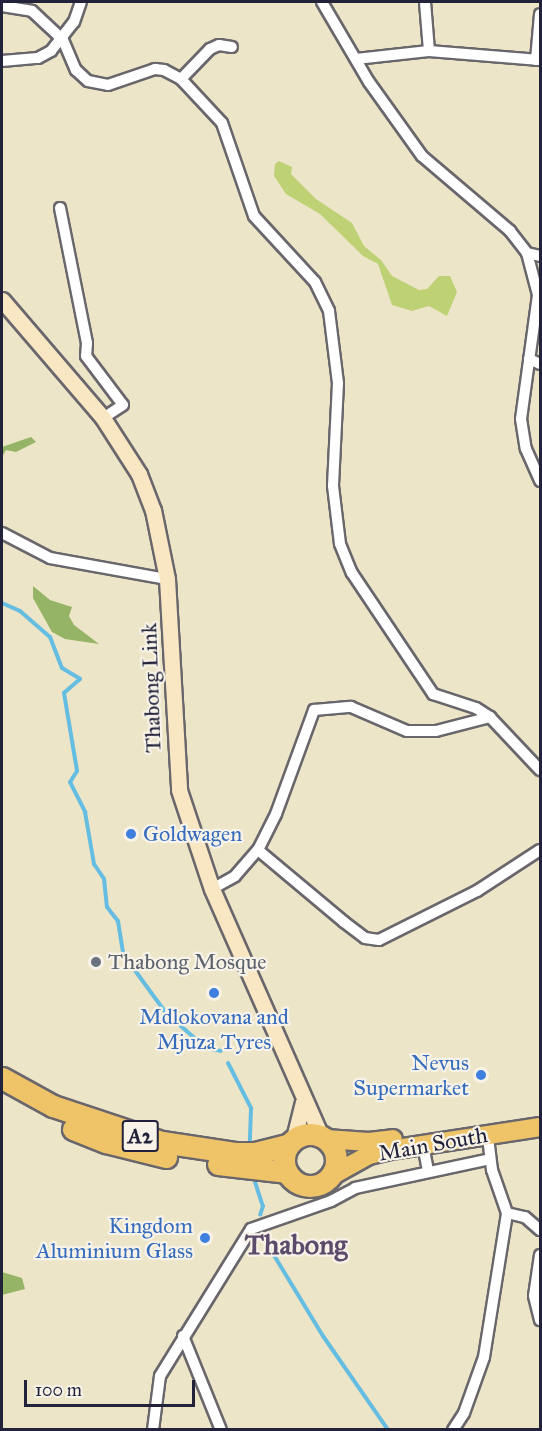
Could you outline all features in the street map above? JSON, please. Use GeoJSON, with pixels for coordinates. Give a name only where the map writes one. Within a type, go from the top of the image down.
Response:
{"type":"FeatureCollection","features":[{"type":"Feature","properties":{"kind":"highway","name":"Main South"},"geometry":{"type":"LineString","coordinates":[[2,1078],[53,1106],[162,1142],[236,1153],[255,1153],[291,1142],[307,1134],[323,1138]]}},
{"type":"Feature","properties":{"kind":"highway","name":"Main South"},"geometry":{"type":"LineString","coordinates":[[2,1092],[48,1119],[106,1142],[159,1156],[286,1172],[303,1186],[318,1185],[331,1176]]}},
{"type":"Feature","properties":{"kind":"highway"},"geometry":{"type":"LineString","coordinates":[[323,1138],[336,1161],[331,1176]]}},
{"type":"Feature","properties":{"kind":"highway"},"geometry":{"type":"LineString","coordinates":[[286,1172],[283,1158],[291,1142]]}},
{"type":"Feature","properties":{"kind":"main road","name":"Thabong Link"},"geometry":{"type":"LineString","coordinates":[[2,300],[103,418],[139,474],[153,510],[167,579],[179,790],[213,889],[303,1102],[323,1138]]}},
{"type":"Feature","properties":{"kind":"main road"},"geometry":{"type":"LineString","coordinates":[[291,1142],[303,1102]]}},
{"type":"Feature","properties":{"kind":"main road","name":"Main South"},"geometry":{"type":"LineString","coordinates":[[323,1138],[369,1142],[540,1116]]}},
{"type":"Feature","properties":{"kind":"main road","name":"Main South"},"geometry":{"type":"LineString","coordinates":[[331,1176],[369,1155],[423,1144],[540,1127]]}},
{"type":"Feature","properties":{"kind":"street"},"geometry":{"type":"LineString","coordinates":[[2,61],[38,58],[63,40],[81,2]]}},
{"type":"Feature","properties":{"kind":"street"},"geometry":{"type":"LineString","coordinates":[[322,2],[356,59],[422,156],[510,231],[527,253],[538,295],[521,418],[526,449],[540,481]]}},
{"type":"Feature","properties":{"kind":"street"},"geometry":{"type":"LineString","coordinates":[[425,2],[429,51]]}},
{"type":"Feature","properties":{"kind":"street"},"geometry":{"type":"LineString","coordinates":[[2,6],[32,10],[63,40],[76,70],[88,81],[108,84],[155,69],[181,80],[229,136],[254,216],[315,282],[330,311],[338,382],[333,486],[340,544],[352,573],[433,694],[490,717],[540,770]]}},
{"type":"Feature","properties":{"kind":"street"},"geometry":{"type":"LineString","coordinates":[[356,59],[429,51],[538,60],[540,14]]}},
{"type":"Feature","properties":{"kind":"street"},"geometry":{"type":"LineString","coordinates":[[181,80],[210,49],[219,45],[232,47]]}},
{"type":"Feature","properties":{"kind":"street"},"geometry":{"type":"LineString","coordinates":[[60,208],[87,343],[86,356],[123,405],[103,418]]}},
{"type":"Feature","properties":{"kind":"street"},"geometry":{"type":"LineString","coordinates":[[527,253],[540,256]]}},
{"type":"Feature","properties":{"kind":"street"},"geometry":{"type":"LineString","coordinates":[[529,359],[540,363]]}},
{"type":"Feature","properties":{"kind":"street"},"geometry":{"type":"LineString","coordinates":[[2,533],[50,558],[167,579]]}},
{"type":"Feature","properties":{"kind":"street"},"geometry":{"type":"LineString","coordinates":[[213,889],[235,876],[258,850],[276,814],[314,710],[351,707],[407,731],[457,728],[490,717]]}},
{"type":"Feature","properties":{"kind":"street"},"geometry":{"type":"LineString","coordinates":[[258,850],[358,933],[379,940],[477,891],[540,850]]}},
{"type":"Feature","properties":{"kind":"street"},"geometry":{"type":"LineString","coordinates":[[453,1430],[464,1413],[484,1357],[507,1214],[490,1159],[488,1135]]}},
{"type":"Feature","properties":{"kind":"street"},"geometry":{"type":"LineString","coordinates":[[423,1144],[428,1170]]}},
{"type":"Feature","properties":{"kind":"street"},"geometry":{"type":"LineString","coordinates":[[153,1430],[160,1376],[251,1229],[332,1201],[354,1188],[428,1170],[490,1159]]}},
{"type":"Feature","properties":{"kind":"street"},"geometry":{"type":"LineString","coordinates":[[507,1214],[525,1217],[540,1230]]}},
{"type":"Feature","properties":{"kind":"street"},"geometry":{"type":"LineString","coordinates":[[540,1255],[534,1296],[540,1320]]}},
{"type":"Feature","properties":{"kind":"street"},"geometry":{"type":"LineString","coordinates":[[183,1336],[222,1430]]}},
{"type":"Feature","properties":{"kind":"green space"},"geometry":{"type":"Polygon","coordinates":[[[279,161],[292,167],[291,174],[316,199],[352,223],[364,246],[381,260],[392,276],[419,290],[427,289],[439,276],[450,276],[457,292],[447,316],[429,306],[412,311],[392,305],[378,264],[363,256],[320,214],[286,194],[274,176],[275,164],[279,161]]]}},
{"type":"Feature","properties":{"kind":"green space"},"geometry":{"type":"Polygon","coordinates":[[[31,437],[36,442],[16,452],[6,450],[2,457],[2,447],[31,437]]]}},
{"type":"Feature","properties":{"kind":"green space"},"geometry":{"type":"Polygon","coordinates":[[[33,586],[50,600],[72,607],[69,616],[74,625],[99,644],[65,639],[52,632],[33,598],[33,586]]]}},
{"type":"Feature","properties":{"kind":"green space"},"geometry":{"type":"Polygon","coordinates":[[[2,1272],[22,1278],[25,1289],[2,1295],[2,1272]]]}},
{"type":"Feature","properties":{"kind":"waterway"},"geometry":{"type":"LineString","coordinates":[[2,603],[20,611],[50,637],[62,668],[80,679],[64,693],[77,771],[70,782],[85,812],[94,864],[104,879],[107,907],[118,921],[123,954],[166,1013],[206,1048],[221,1051]]}},
{"type":"Feature","properties":{"kind":"waterway"},"geometry":{"type":"LineString","coordinates":[[228,1063],[251,1108],[250,1142]]}},
{"type":"Feature","properties":{"kind":"waterway"},"geometry":{"type":"LineString","coordinates":[[255,1182],[263,1206],[260,1215]]}},
{"type":"Feature","properties":{"kind":"waterway"},"geometry":{"type":"LineString","coordinates":[[261,1234],[323,1336],[388,1430]]}},
{"type":"Feature","properties":{"kind":"place","name":"Goldwagen"},"geometry":{"type":"Point","coordinates":[131,834]}},
{"type":"Feature","properties":{"kind":"place","name":"Thabong Mosque"},"geometry":{"type":"Point","coordinates":[96,962]}},
{"type":"Feature","properties":{"kind":"place","name":"Mdlokovana and Mjuza Tyres"},"geometry":{"type":"Point","coordinates":[214,993]}},
{"type":"Feature","properties":{"kind":"place","name":"Nevus Supermarket"},"geometry":{"type":"Point","coordinates":[481,1075]}},
{"type":"Feature","properties":{"kind":"place","name":"Kingdom Aluminium Glass"},"geometry":{"type":"Point","coordinates":[205,1238]}},
{"type":"Feature","properties":{"kind":"district","name":"Thabong"},"geometry":{"type":"Point","coordinates":[296,1245]}}]}
